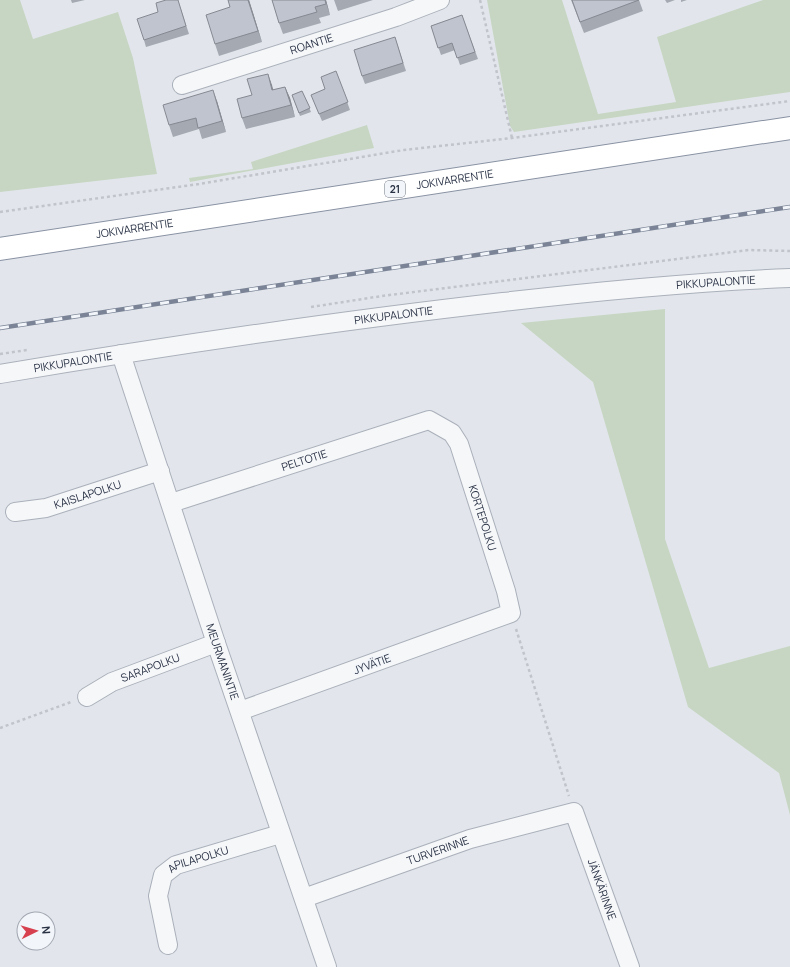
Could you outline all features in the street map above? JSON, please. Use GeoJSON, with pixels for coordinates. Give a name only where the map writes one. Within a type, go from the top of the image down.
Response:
{"type":"FeatureCollection","features":[{"type":"Feature","properties":{"kind":"highway","name":"JOKIVARRENTIE"},"geometry":{"type":"LineString","coordinates":[[0,249],[790,128]]}},
{"type":"Feature","properties":{"kind":"street","name":"ROANTIE"},"geometry":{"type":"LineString","coordinates":[[182,85],[396,17],[440,0]]}},
{"type":"Feature","properties":{"kind":"street","name":"PIKKUPALONTIE"},"geometry":{"type":"LineString","coordinates":[[0,374],[121,354],[386,315],[562,295],[742,280],[790,278]]}},
{"type":"Feature","properties":{"kind":"street","name":"MEURMANINTIE"},"geometry":{"type":"LineString","coordinates":[[121,354],[216,643],[280,834],[304,898],[326,967]]}},
{"type":"Feature","properties":{"kind":"street","name":"PELTOTIE"},"geometry":{"type":"LineString","coordinates":[[171,504],[429,420],[437,423]]}},
{"type":"Feature","properties":{"kind":"street","name":"KORTEPOLKU"},"geometry":{"type":"LineString","coordinates":[[437,423],[452,433],[459,444],[506,591],[508,615]]}},
{"type":"Feature","properties":{"kind":"street","name":"KAISLAPOLKU"},"geometry":{"type":"LineString","coordinates":[[15,512],[46,508],[160,471]]}},
{"type":"Feature","properties":{"kind":"street","name":"JYVÄTIE"},"geometry":{"type":"LineString","coordinates":[[240,711],[508,615]]}},
{"type":"Feature","properties":{"kind":"street","name":"SARAPOLKU"},"geometry":{"type":"LineString","coordinates":[[87,697],[112,682],[216,643]]}},
{"type":"Feature","properties":{"kind":"street","name":"TURVERINNE"},"geometry":{"type":"LineString","coordinates":[[304,898],[470,839],[574,812]]}},
{"type":"Feature","properties":{"kind":"street","name":"JÄNKÄRINNE"},"geometry":{"type":"LineString","coordinates":[[574,812],[630,967]]}},
{"type":"Feature","properties":{"kind":"street","name":"APILAPOLKU"},"geometry":{"type":"LineString","coordinates":[[168,945],[158,896],[163,875],[176,865],[280,834]]}},
{"type":"Feature","properties":{"kind":"path"},"geometry":{"type":"LineString","coordinates":[[480,0],[512,138]]}},
{"type":"Feature","properties":{"kind":"path"},"geometry":{"type":"LineString","coordinates":[[0,212],[200,184],[404,150],[512,138],[790,101]]}},
{"type":"Feature","properties":{"kind":"path"},"geometry":{"type":"LineString","coordinates":[[508,615],[574,812]]}},
{"type":"Feature","properties":{"kind":"path"},"geometry":{"type":"LineString","coordinates":[[0,728],[87,697]]}},
{"type":"Feature","properties":{"kind":"green space"},"geometry":{"type":"Polygon","coordinates":[[[0,0],[20,0],[33,39],[118,12],[133,58],[157,174],[0,192],[0,0]]]}},
{"type":"Feature","properties":{"kind":"green space"},"geometry":{"type":"Polygon","coordinates":[[[487,0],[562,0],[598,114],[676,102],[657,37],[763,0],[790,0],[790,92],[514,132],[510,126],[487,0]]]}},
{"type":"Feature","properties":{"kind":"green space"},"geometry":{"type":"Polygon","coordinates":[[[367,125],[374,148],[190,182],[189,178],[253,169],[251,162],[367,125]]]}},
{"type":"Feature","properties":{"kind":"green space"},"geometry":{"type":"Polygon","coordinates":[[[665,309],[665,539],[709,668],[790,646],[790,815],[779,773],[688,707],[593,382],[521,323],[665,309]]]}},
{"type":"Feature","properties":{"kind":"building"},"geometry":{"type":"Polygon","coordinates":[[[166,0],[178,0],[186,26],[144,40],[137,19],[158,12],[156,3],[166,0]]]}},
{"type":"Feature","properties":{"kind":"building"},"geometry":{"type":"Polygon","coordinates":[[[228,0],[248,0],[258,31],[215,44],[206,15],[230,7],[228,0]]]}},
{"type":"Feature","properties":{"kind":"building"},"geometry":{"type":"Polygon","coordinates":[[[272,0],[325,0],[326,4],[315,7],[317,12],[279,23],[272,0]]]}},
{"type":"Feature","properties":{"kind":"building"},"geometry":{"type":"Polygon","coordinates":[[[572,0],[639,0],[580,22],[572,0]]]}},
{"type":"Feature","properties":{"kind":"building"},"geometry":{"type":"Polygon","coordinates":[[[462,15],[475,52],[457,58],[452,43],[438,48],[431,26],[462,15]]]}},
{"type":"Feature","properties":{"kind":"building"},"geometry":{"type":"Polygon","coordinates":[[[395,37],[403,63],[362,76],[354,50],[395,37]]]}},
{"type":"Feature","properties":{"kind":"building"},"geometry":{"type":"Polygon","coordinates":[[[336,71],[348,102],[319,114],[311,95],[325,89],[321,77],[336,71]]]}},
{"type":"Feature","properties":{"kind":"building"},"geometry":{"type":"Polygon","coordinates":[[[268,74],[272,90],[285,87],[291,105],[242,118],[237,99],[252,95],[247,79],[268,74]]]}},
{"type":"Feature","properties":{"kind":"building"},"geometry":{"type":"Polygon","coordinates":[[[213,90],[222,121],[198,128],[196,118],[169,125],[163,105],[213,90]]]}},
{"type":"Feature","properties":{"kind":"building"},"geometry":{"type":"Polygon","coordinates":[[[302,91],[310,108],[299,113],[292,95],[302,91]]]}},
{"type":"Feature","properties":{"kind":"railway"},"geometry":{"type":"LineString","coordinates":[[0,328],[790,207]]}}]}
